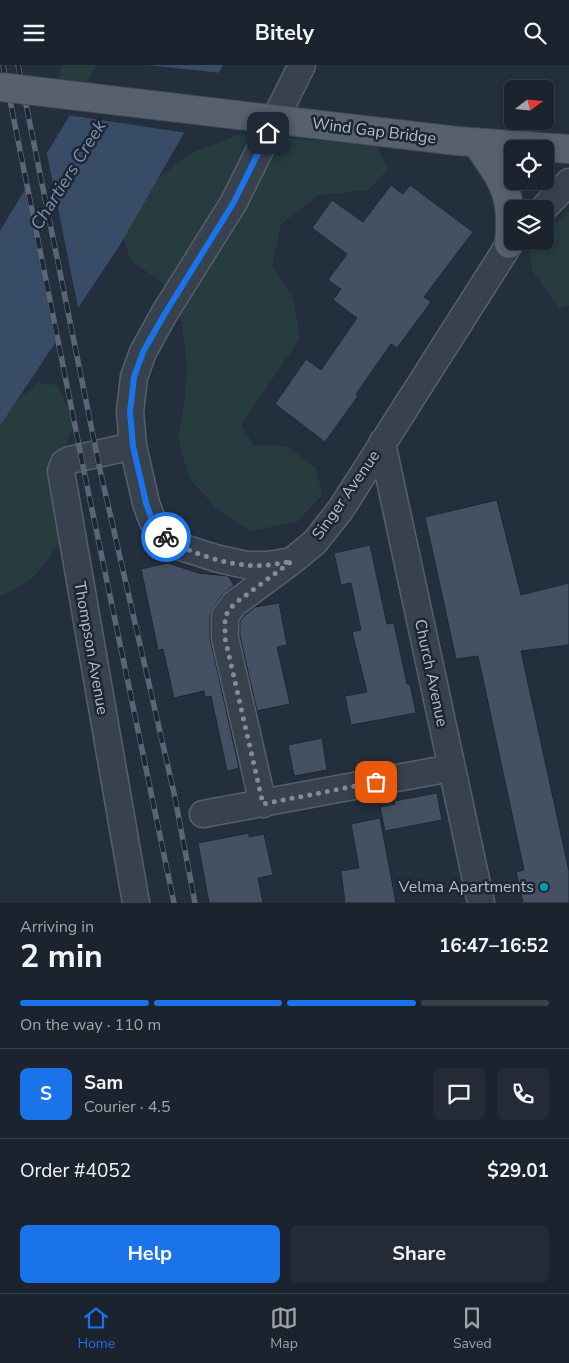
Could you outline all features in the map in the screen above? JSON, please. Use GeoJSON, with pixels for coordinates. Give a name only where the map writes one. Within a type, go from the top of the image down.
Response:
{"type":"FeatureCollection","features":[{"type":"Feature","properties":{"kind":"main road","name":"Wind Gap Bridge"},"geometry":{"type":"LineString","coordinates":[[0,87],[467,142],[558,148]]}},
{"type":"Feature","properties":{"kind":"main road"},"geometry":{"type":"LineString","coordinates":[[558,148],[569,131]]}},
{"type":"Feature","properties":{"kind":"main road"},"geometry":{"type":"LineString","coordinates":[[467,142],[500,177],[509,200]]}},
{"type":"Feature","properties":{"kind":"street"},"geometry":{"type":"LineString","coordinates":[[292,561],[268,565],[246,565],[215,558],[178,546],[162,534],[152,520],[146,503],[133,446],[130,412],[134,377],[143,352],[234,202],[302,65]]}},
{"type":"Feature","properties":{"kind":"street"},"geometry":{"type":"LineString","coordinates":[[552,200],[569,182]]}},
{"type":"Feature","properties":{"kind":"street","name":"Singer Avenue"},"geometry":{"type":"LineString","coordinates":[[263,804],[225,638],[225,616],[234,604],[315,542],[341,509],[505,250]]}},
{"type":"Feature","properties":{"kind":"street","name":"Church Avenue"},"geometry":{"type":"LineString","coordinates":[[382,443],[481,903]]}},
{"type":"Feature","properties":{"kind":"street","name":"Thompson Avenue"},"geometry":{"type":"LineString","coordinates":[[133,446],[64,463],[61,471],[136,903]]}},
{"type":"Feature","properties":{"kind":"street"},"geometry":{"type":"LineString","coordinates":[[203,814],[451,768]]}},
{"type":"Feature","properties":{"kind":"green space"},"geometry":{"type":"Polygon","coordinates":[[[62,65],[136,65],[110,106],[56,89],[62,65]]]}},
{"type":"Feature","properties":{"kind":"green space"},"geometry":{"type":"Polygon","coordinates":[[[240,134],[376,145],[388,169],[368,190],[319,195],[281,224],[272,266],[294,300],[300,339],[241,424],[253,445],[286,446],[316,468],[322,495],[297,522],[250,531],[216,508],[189,478],[178,437],[185,400],[187,366],[182,322],[161,281],[131,261],[119,227],[127,203],[189,154],[240,134]]]}},
{"type":"Feature","properties":{"kind":"green space"},"geometry":{"type":"Polygon","coordinates":[[[569,211],[569,305],[559,308],[532,270],[529,253],[531,250],[554,250],[554,226],[569,211]]]}},
{"type":"Feature","properties":{"kind":"green space"},"geometry":{"type":"Polygon","coordinates":[[[37,383],[58,385],[74,424],[50,483],[61,542],[32,579],[0,597],[0,425],[15,403],[37,383]]]}},
{"type":"Feature","properties":{"kind":"water","name":"Chartiers Creek"},"geometry":{"type":"Polygon","coordinates":[[[100,65],[223,65],[118,248],[0,426],[0,231],[100,65]]]}},
{"type":"Feature","properties":{"kind":"pier"},"geometry":{"type":"Polygon","coordinates":[[[97,65],[148,65],[221,73],[187,133],[67,115],[97,65]]]}},
{"type":"Feature","properties":{"kind":"pier"},"geometry":{"type":"Polygon","coordinates":[[[46,149],[79,312],[56,346],[24,186],[46,149]]]}},
{"type":"Feature","properties":{"kind":"building"},"geometry":{"type":"Polygon","coordinates":[[[391,185],[403,194],[410,185],[473,232],[424,297],[431,302],[397,348],[391,344],[356,394],[358,396],[325,442],[275,404],[306,359],[321,370],[357,318],[333,300],[341,289],[328,280],[347,254],[312,228],[332,200],[363,222],[391,185]]]}},
{"type":"Feature","properties":{"kind":"building"},"geometry":{"type":"Polygon","coordinates":[[[497,500],[521,595],[569,583],[569,645],[521,651],[569,871],[569,903],[523,903],[516,872],[524,870],[478,656],[456,659],[425,517],[497,500]]]}},
{"type":"Feature","properties":{"kind":"building"},"geometry":{"type":"Polygon","coordinates":[[[370,545],[387,624],[394,623],[407,684],[410,684],[416,713],[351,725],[345,696],[367,692],[352,632],[361,630],[351,583],[341,585],[334,553],[370,545]]]}},
{"type":"Feature","properties":{"kind":"building"},"geometry":{"type":"Polygon","coordinates":[[[168,563],[198,573],[228,576],[234,585],[222,595],[213,608],[210,616],[210,638],[239,768],[227,771],[211,696],[205,697],[204,691],[174,698],[163,649],[158,650],[141,569],[168,563]]]}},
{"type":"Feature","properties":{"kind":"building"},"geometry":{"type":"Polygon","coordinates":[[[279,603],[287,645],[277,647],[290,704],[257,711],[240,636],[240,621],[255,607],[279,603]]]}},
{"type":"Feature","properties":{"kind":"building"},"geometry":{"type":"Polygon","coordinates":[[[322,738],[327,770],[294,776],[288,745],[322,738]]]}},
{"type":"Feature","properties":{"kind":"building"},"geometry":{"type":"Polygon","coordinates":[[[437,793],[442,820],[385,831],[380,807],[395,804],[394,801],[437,793]]]}},
{"type":"Feature","properties":{"kind":"building"},"geometry":{"type":"Polygon","coordinates":[[[380,818],[396,903],[345,903],[341,871],[359,868],[351,824],[380,818]]]}},
{"type":"Feature","properties":{"kind":"building"},"geometry":{"type":"Polygon","coordinates":[[[249,833],[249,837],[264,834],[273,875],[258,878],[263,903],[209,903],[198,843],[249,833]]]}},
{"type":"Feature","properties":{"kind":"railway"},"geometry":{"type":"LineString","coordinates":[[3,65],[85,476],[174,903]]}},
{"type":"Feature","properties":{"kind":"railway"},"geometry":{"type":"LineString","coordinates":[[18,65],[100,470],[174,793],[195,903]]}},
{"type":"Feature","properties":{"kind":"way so far"},"geometry":{"type":"LineString","coordinates":[[166,537],[178,546],[215,558],[246,565],[268,565],[292,561],[234,604],[225,616],[225,638],[263,804],[376,782]]}},
{"type":"Feature","properties":{"kind":"place","name":"Velma Apartments"},"geometry":{"type":"Point","coordinates":[544,887]}},
{"type":"Feature","properties":{"kind":"route"},"geometry":{"type":"LineString","coordinates":[[166,537],[152,520],[146,503],[133,446],[130,412],[134,377],[143,352],[234,202],[268,133]]}}]}
